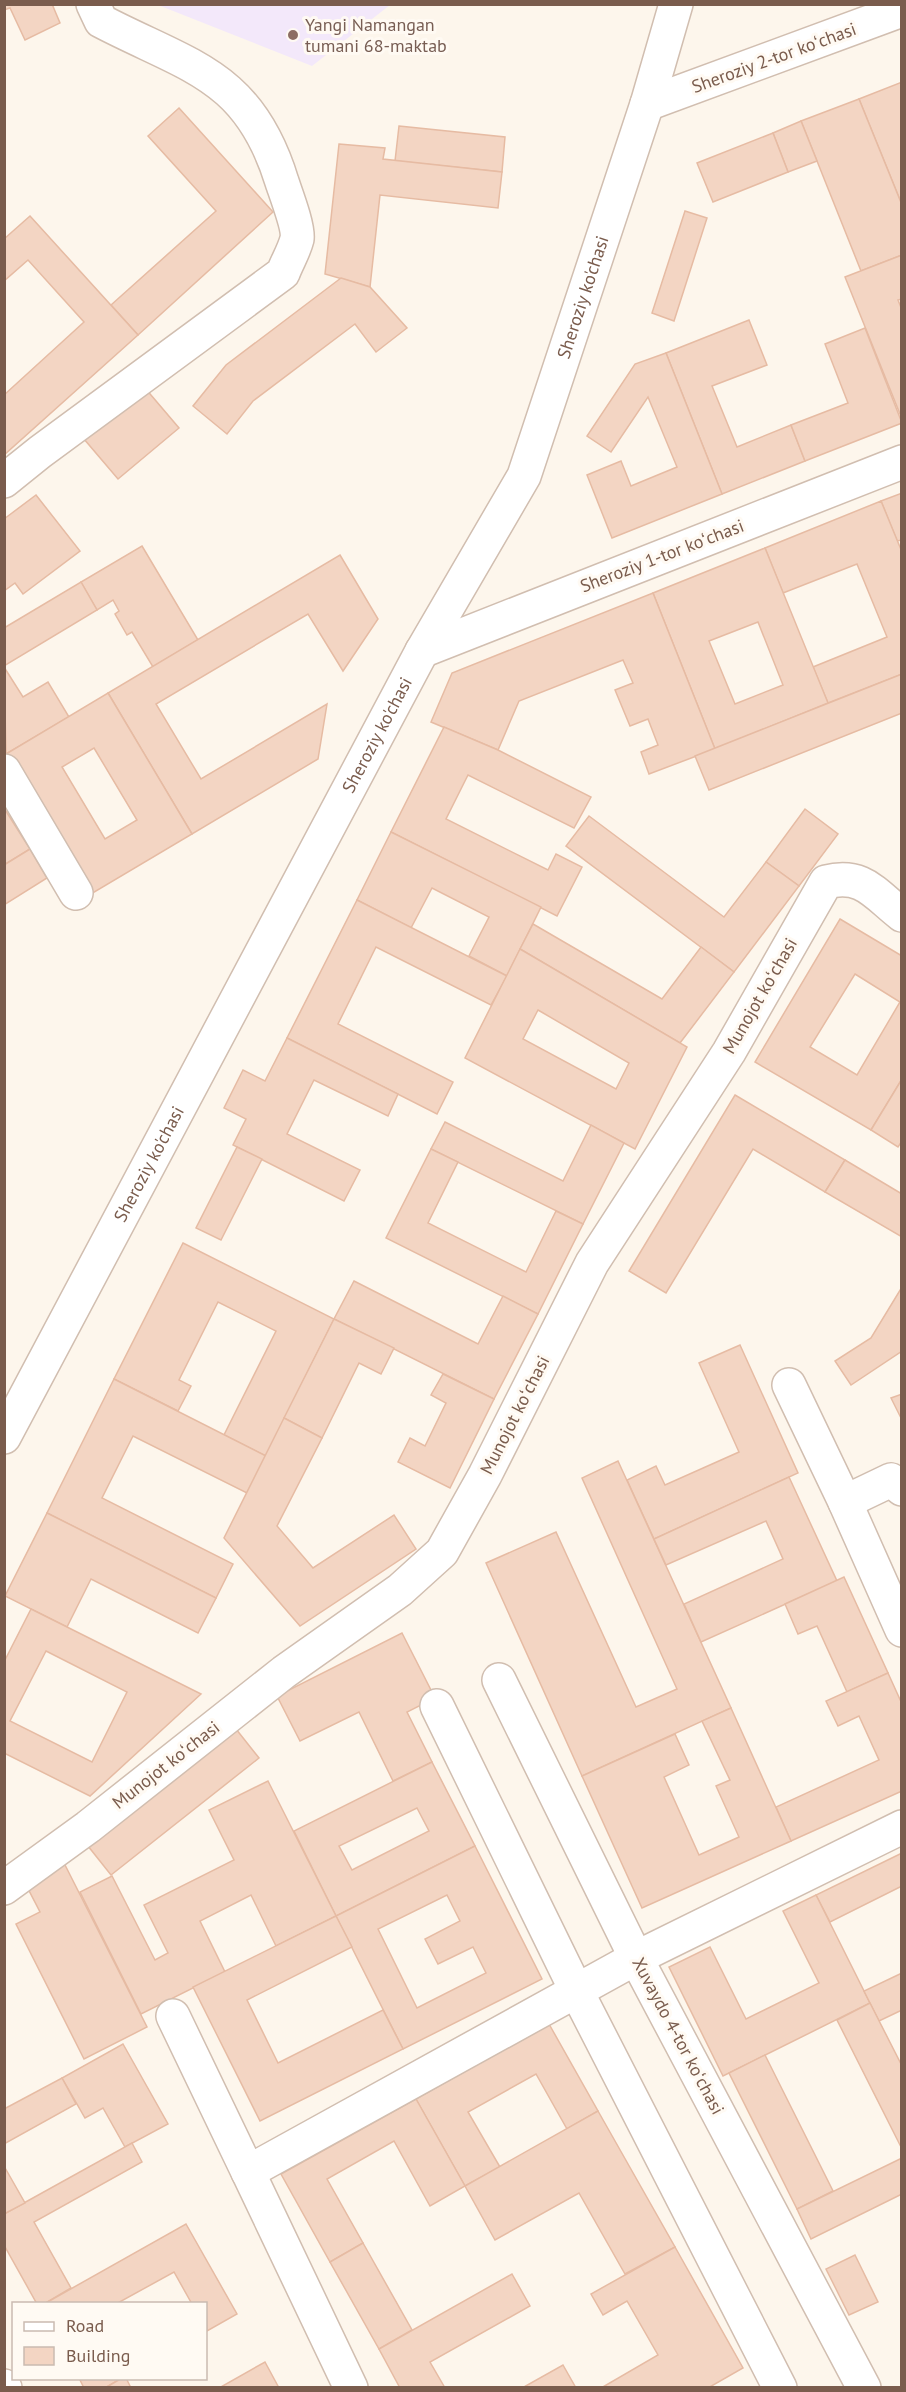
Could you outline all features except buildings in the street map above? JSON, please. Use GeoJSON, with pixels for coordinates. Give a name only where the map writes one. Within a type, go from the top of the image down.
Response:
{"type":"FeatureCollection","features":[{"type":"Feature","properties":{"kind":"street"},"geometry":{"type":"LineString","coordinates":[[4,481],[283,273],[298,237],[277,166],[253,118],[234,96],[206,72],[101,21],[93,4]]}},
{"type":"Feature","properties":{"kind":"street","name":"Sheroziy ko'chasi"},"geometry":{"type":"LineString","coordinates":[[4,1437],[422,651],[524,476],[647,104],[676,4]]}},
{"type":"Feature","properties":{"kind":"street","name":"Sheroziy 2-tor koʻchasi"},"geometry":{"type":"LineString","coordinates":[[647,104],[902,10]]}},
{"type":"Feature","properties":{"kind":"street","name":"Sheroziy 1-tor koʻchasi"},"geometry":{"type":"LineString","coordinates":[[422,651],[902,462]]}},
{"type":"Feature","properties":{"kind":"street"},"geometry":{"type":"LineString","coordinates":[[4,771],[76,893]]}},
{"type":"Feature","properties":{"kind":"street","name":"Munojot koʻchasi"},"geometry":{"type":"LineString","coordinates":[[4,1888],[88,1827],[284,1672],[400,1590],[442,1552],[485,1475],[592,1263],[729,1052],[826,882],[843,878],[858,879],[902,915]]}},
{"type":"Feature","properties":{"kind":"street"},"geometry":{"type":"LineString","coordinates":[[789,1385],[845,1502],[902,1630]]}},
{"type":"Feature","properties":{"kind":"street"},"geometry":{"type":"LineString","coordinates":[[845,1502],[891,1480],[902,1489]]}},
{"type":"Feature","properties":{"kind":"street","name":"Xuvaydo 4-tor koʻchasi"},"geometry":{"type":"LineString","coordinates":[[499,1680],[636,1958],[864,2388]]}},
{"type":"Feature","properties":{"kind":"street"},"geometry":{"type":"LineString","coordinates":[[437,1706],[576,1990],[780,2388]]}},
{"type":"Feature","properties":{"kind":"street"},"geometry":{"type":"LineString","coordinates":[[248,2172],[636,1958],[902,1827]]}},
{"type":"Feature","properties":{"kind":"street"},"geometry":{"type":"LineString","coordinates":[[173,2016],[351,2388]]}},
{"type":"Feature","properties":{"kind":"shaded area","name":"Yangi Namangan tumani 68-maktab"},"geometry":{"type":"Polygon","coordinates":[[[158,5],[390,5],[312,66],[158,5]]]}},
{"type":"Feature","properties":{"kind":"place","name":"Yangi Namangan tumani 68-maktab"},"geometry":{"type":"Point","coordinates":[293,35]}}]}
